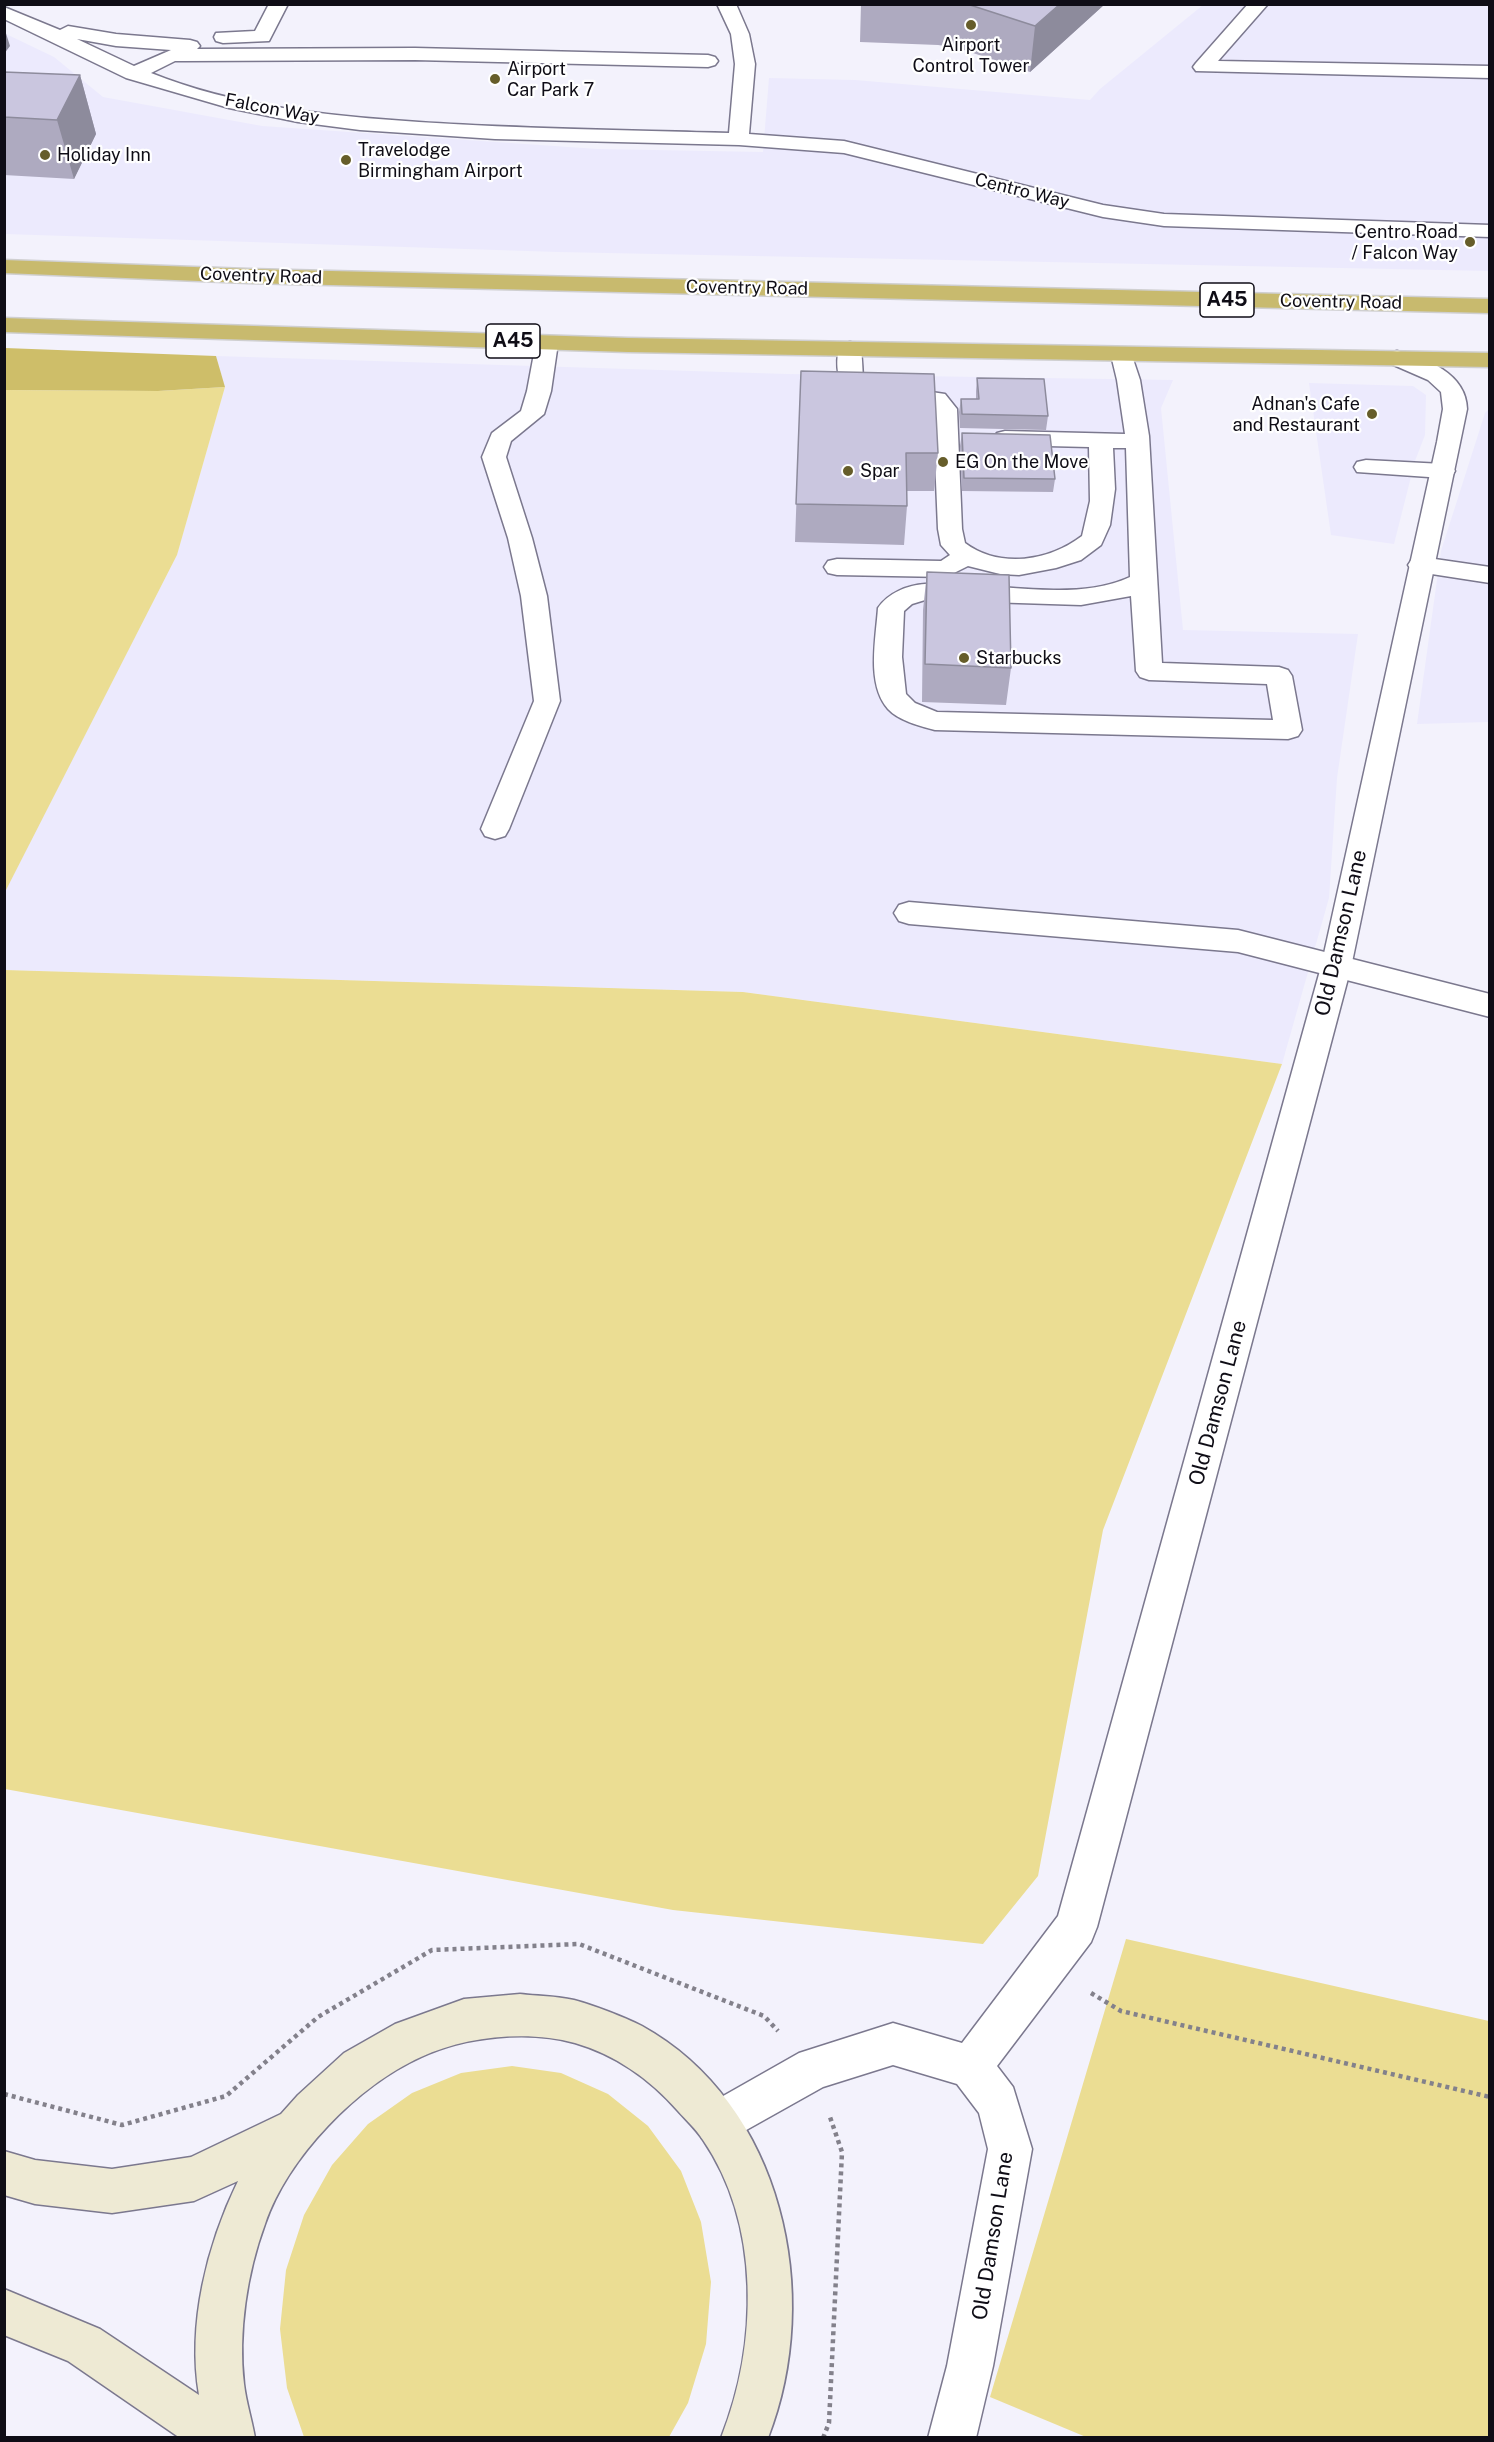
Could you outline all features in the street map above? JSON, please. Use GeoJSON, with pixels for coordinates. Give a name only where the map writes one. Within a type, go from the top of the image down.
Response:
{"type":"FeatureCollection","features":[{"type":"Feature","properties":{"kind":"highway","name":"Coventry Road"},"geometry":{"type":"LineString","coordinates":[[4,266],[236,276],[1490,306]]}},
{"type":"Feature","properties":{"kind":"highway"},"geometry":{"type":"LineString","coordinates":[[4,318],[79,328]]}},
{"type":"Feature","properties":{"kind":"highway","name":"A45"},"geometry":{"type":"LineString","coordinates":[[4,325],[850,350],[1490,360]]}},
{"type":"Feature","properties":{"kind":"street"},"geometry":{"type":"LineString","coordinates":[[116,39],[162,36],[262,37],[279,4]]}},
{"type":"Feature","properties":{"kind":"street"},"geometry":{"type":"LineString","coordinates":[[726,4],[740,34],[745,64],[739,139]]}},
{"type":"Feature","properties":{"kind":"street"},"geometry":{"type":"LineString","coordinates":[[1259,4],[1203,67],[1490,72]]}},
{"type":"Feature","properties":{"kind":"street","name":"Falcon Way"},"geometry":{"type":"LineString","coordinates":[[4,12],[40,27],[133,74],[236,104],[298,116],[360,124],[557,135]]}},
{"type":"Feature","properties":{"kind":"street"},"geometry":{"type":"LineString","coordinates":[[40,27],[116,39],[189,46],[337,54],[708,61]]}},
{"type":"Feature","properties":{"kind":"street"},"geometry":{"type":"LineString","coordinates":[[133,74],[171,56],[337,54]]}},
{"type":"Feature","properties":{"kind":"street","name":"Centro Way"},"geometry":{"type":"LineString","coordinates":[[557,135],[739,139],[844,147],[1092,209],[1164,220],[1490,231]]}},
{"type":"Feature","properties":{"kind":"street"},"geometry":{"type":"LineString","coordinates":[[495,829],[547,701],[534,596],[520,538],[494,457],[500,438],[532,414],[539,391],[547,342]]}},
{"type":"Feature","properties":{"kind":"street"},"geometry":{"type":"LineString","coordinates":[[850,350],[849,368],[853,386],[876,392],[937,399],[966,437],[950,530],[954,545],[968,556],[987,564],[1037,565],[1072,556],[1094,538],[1103,498],[1101,440]]}},
{"type":"Feature","properties":{"kind":"street"},"geometry":{"type":"LineString","coordinates":[[1122,355],[1129,374],[1137,441],[1149,670],[1279,676],[1288,730],[935,721],[911,713],[896,701],[890,688],[891,608],[903,598],[924,592],[1102,596],[1131,588],[1143,581]]}},
{"type":"Feature","properties":{"kind":"street","name":"Old Damson Lane"},"geometry":{"type":"LineString","coordinates":[[952,2438],[970,2366],[1010,2149],[998,2102],[970,2067],[1076,1927],[1336,967],[1421,564],[1443,471],[1455,407],[1453,391],[1441,379],[1397,358]]}},
{"type":"Feature","properties":{"kind":"street"},"geometry":{"type":"LineString","coordinates":[[966,437],[1137,441]]}},
{"type":"Feature","properties":{"kind":"street"},"geometry":{"type":"LineString","coordinates":[[1366,467],[1443,471]]}},
{"type":"Feature","properties":{"kind":"street"},"geometry":{"type":"LineString","coordinates":[[837,567],[946,569],[968,556]]}},
{"type":"Feature","properties":{"kind":"street"},"geometry":{"type":"LineString","coordinates":[[1421,564],[1490,575]]}},
{"type":"Feature","properties":{"kind":"street"},"geometry":{"type":"LineString","coordinates":[[909,913],[1238,941],[1490,1006]]}},
{"type":"Feature","properties":{"kind":"street"},"geometry":{"type":"LineString","coordinates":[[231,2438],[220,2377],[222,2309],[240,2232],[260,2183],[294,2130],[335,2086],[382,2052],[432,2028],[485,2015],[538,2014],[589,2026],[638,2048],[681,2080],[717,2123],[745,2175],[764,2232],[771,2295],[767,2361],[750,2426],[744,2438]]}},
{"type":"Feature","properties":{"kind":"street"},"geometry":{"type":"LineString","coordinates":[[717,2123],[814,2068],[893,2044],[970,2067]]}},
{"type":"Feature","properties":{"kind":"street"},"geometry":{"type":"LineString","coordinates":[[4,2173],[35,2182],[112,2191],[194,2179],[294,2130]]}},
{"type":"Feature","properties":{"kind":"street"},"geometry":{"type":"LineString","coordinates":[[4,2312],[84,2345],[222,2438]]}},
{"type":"Feature","properties":{"kind":"path"},"geometry":{"type":"LineString","coordinates":[[4,2094],[122,2125],[226,2096],[318,2017],[432,1950],[579,1944],[764,2016],[814,2068],[842,2152],[829,2423],[824,2438]]}},
{"type":"Feature","properties":{"kind":"path"},"geometry":{"type":"LineString","coordinates":[[1046,1965],[1121,2011],[1490,2097]]}},
{"type":"Feature","properties":{"kind":"shaded area"},"geometry":{"type":"Polygon","coordinates":[[[1203,5],[1489,5],[1489,271],[558,252],[5,234],[4,33],[54,57],[103,97],[262,126],[598,149],[763,152],[769,78],[855,80],[1090,100],[1100,89],[1203,5]]]}},
{"type":"Feature","properties":{"kind":"shaded area"},"geometry":{"type":"Polygon","coordinates":[[[5,348],[216,356],[225,387],[158,391],[5,390],[5,348]]]}},
{"type":"Feature","properties":{"kind":"shaded area"},"geometry":{"type":"Polygon","coordinates":[[[216,356],[787,374],[1173,380],[1161,408],[1183,630],[1358,634],[1337,778],[1329,898],[1282,1064],[743,992],[5,970],[4,892],[177,555],[225,387],[216,356]]]}},
{"type":"Feature","properties":{"kind":"shaded area"},"geometry":{"type":"Polygon","coordinates":[[[1309,383],[1413,386],[1426,395],[1425,435],[1415,461],[1394,544],[1331,535],[1309,383]]]}},
{"type":"Feature","properties":{"kind":"shaded area"},"geometry":{"type":"Polygon","coordinates":[[[225,387],[177,555],[5,892],[5,390],[158,391],[225,387]]]}},
{"type":"Feature","properties":{"kind":"shaded area"},"geometry":{"type":"Polygon","coordinates":[[[1489,409],[1489,722],[1417,724],[1441,551],[1485,413],[1489,409]]]}},
{"type":"Feature","properties":{"kind":"shaded area"},"geometry":{"type":"Polygon","coordinates":[[[5,970],[743,992],[1282,1064],[1103,1530],[1038,1876],[983,1944],[673,1910],[5,1789],[5,970]]]}},
{"type":"Feature","properties":{"kind":"shaded area"},"geometry":{"type":"Polygon","coordinates":[[[1126,1939],[1489,2021],[1489,2437],[1086,2437],[990,2397],[1126,1939]]]}},
{"type":"Feature","properties":{"kind":"shaded area"},"geometry":{"type":"Polygon","coordinates":[[[512,2066],[561,2073],[608,2094],[648,2126],[681,2171],[701,2222],[711,2282],[706,2344],[688,2403],[669,2437],[304,2437],[287,2388],[280,2329],[286,2270],[304,2215],[332,2165],[368,2124],[412,2093],[461,2073],[512,2066]]]}},
{"type":"Feature","properties":{"kind":"building"},"geometry":{"type":"Polygon","coordinates":[[[967,4],[1060,4],[1035,26],[967,4]]]}},
{"type":"Feature","properties":{"kind":"building"},"geometry":{"type":"Polygon","coordinates":[[[4,72],[80,75],[57,120],[4,117],[4,72]]]}},
{"type":"Feature","properties":{"kind":"building"},"geometry":{"type":"Polygon","coordinates":[[[801,371],[934,374],[938,453],[906,453],[907,506],[796,504],[801,371]]]}},
{"type":"Feature","properties":{"kind":"building"},"geometry":{"type":"Polygon","coordinates":[[[977,378],[1044,379],[1048,416],[962,414],[961,399],[979,399],[977,378]]]}},
{"type":"Feature","properties":{"kind":"building"},"geometry":{"type":"Polygon","coordinates":[[[962,433],[1050,435],[1055,479],[964,478],[962,433]]]}},
{"type":"Feature","properties":{"kind":"building"},"geometry":{"type":"Polygon","coordinates":[[[927,572],[1009,575],[1011,668],[925,664],[927,572]]]}},
{"type":"Feature","properties":{"kind":"place","name":"Airport Control Tower"},"geometry":{"type":"Point","coordinates":[971,25]}},
{"type":"Feature","properties":{"kind":"place","name":"Airport Car Park 7"},"geometry":{"type":"Point","coordinates":[495,79]}},
{"type":"Feature","properties":{"kind":"place","name":"Holiday Inn"},"geometry":{"type":"Point","coordinates":[45,155]}},
{"type":"Feature","properties":{"kind":"place","name":"Travelodge Birmingham Airport"},"geometry":{"type":"Point","coordinates":[346,160]}},
{"type":"Feature","properties":{"kind":"place","name":"Centro Road / Falcon Way"},"geometry":{"type":"Point","coordinates":[1470,242]}},
{"type":"Feature","properties":{"kind":"place","name":"Adnan's Cafe and Restaurant"},"geometry":{"type":"Point","coordinates":[1372,414]}},
{"type":"Feature","properties":{"kind":"place","name":"EG On the Move"},"geometry":{"type":"Point","coordinates":[943,462]}},
{"type":"Feature","properties":{"kind":"place","name":"Spar"},"geometry":{"type":"Point","coordinates":[848,471]}},
{"type":"Feature","properties":{"kind":"place","name":"Starbucks"},"geometry":{"type":"Point","coordinates":[964,658]}}]}
